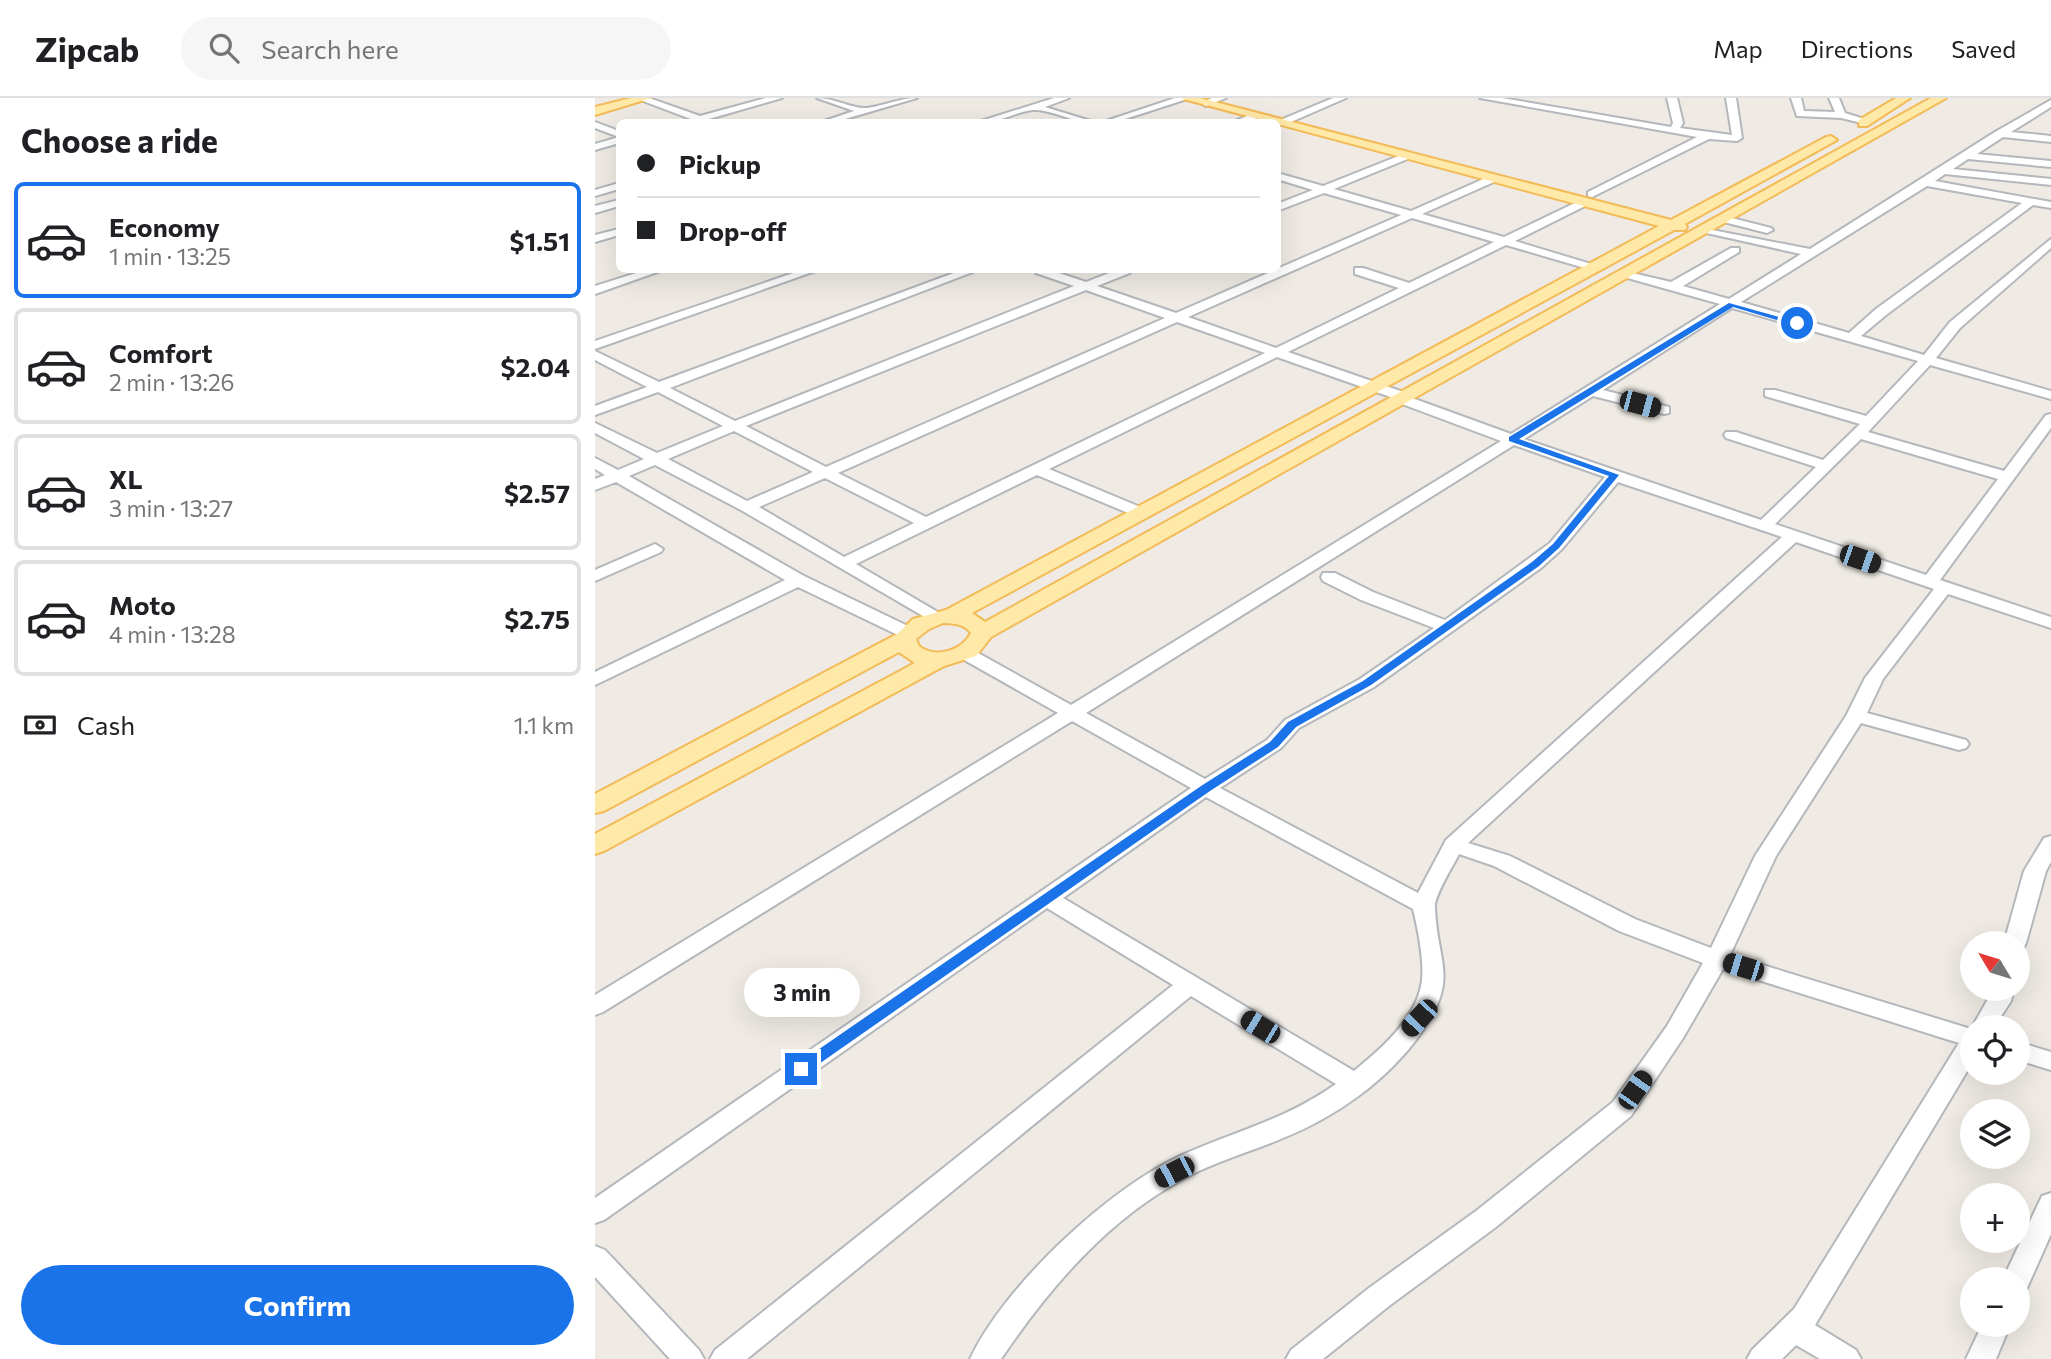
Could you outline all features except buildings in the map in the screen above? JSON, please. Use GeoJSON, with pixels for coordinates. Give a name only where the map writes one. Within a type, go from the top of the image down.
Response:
{"type":"FeatureCollection","features":[{"type":"Feature","properties":{"kind":"main road"},"geometry":{"type":"LineString","coordinates":[[595,109],[632,98]]}},
{"type":"Feature","properties":{"kind":"main road"},"geometry":{"type":"LineString","coordinates":[[595,109],[642,98]]}},
{"type":"Feature","properties":{"kind":"main road"},"geometry":{"type":"LineString","coordinates":[[1186,98],[1216,99],[1295,118],[1432,153],[1588,198],[1680,222],[1711,227]]}},
{"type":"Feature","properties":{"kind":"main road"},"geometry":{"type":"LineString","coordinates":[[1868,129],[1904,98]]}},
{"type":"Feature","properties":{"kind":"main road"},"geometry":{"type":"LineString","coordinates":[[595,845],[939,659],[965,653],[975,647],[982,633],[1711,227],[1868,129],[1940,98]]}},
{"type":"Feature","properties":{"kind":"main road"},"geometry":{"type":"LineString","coordinates":[[1216,99],[1266,119]]}},
{"type":"Feature","properties":{"kind":"main road"},"geometry":{"type":"LineString","coordinates":[[1281,123],[1492,179],[1588,198]]}},
{"type":"Feature","properties":{"kind":"main road"},"geometry":{"type":"LineString","coordinates":[[595,805],[906,636],[915,626],[942,617],[1680,222],[1843,124],[1868,129]]}},
{"type":"Feature","properties":{"kind":"main road"},"geometry":{"type":"LineString","coordinates":[[1412,158],[1432,153]]}},
{"type":"Feature","properties":{"kind":"main road"},"geometry":{"type":"LineString","coordinates":[[942,617],[972,621],[979,626],[982,633]]}},
{"type":"Feature","properties":{"kind":"main road"},"geometry":{"type":"LineString","coordinates":[[906,636],[905,647],[912,654],[939,659]]}},
{"type":"Feature","properties":{"kind":"street"},"geometry":{"type":"LineString","coordinates":[[642,98],[699,119]]}},
{"type":"Feature","properties":{"kind":"street"},"geometry":{"type":"LineString","coordinates":[[710,119],[777,98]]}},
{"type":"Feature","properties":{"kind":"street"},"geometry":{"type":"LineString","coordinates":[[822,98],[869,113]]}},
{"type":"Feature","properties":{"kind":"street"},"geometry":{"type":"LineString","coordinates":[[851,119],[912,98]]}},
{"type":"Feature","properties":{"kind":"street"},"geometry":{"type":"LineString","coordinates":[[840,119],[927,98]]}},
{"type":"Feature","properties":{"kind":"street"},"geometry":{"type":"LineString","coordinates":[[993,119],[1064,98]]}},
{"type":"Feature","properties":{"kind":"street"},"geometry":{"type":"LineString","coordinates":[[1118,119],[1186,98]]}},
{"type":"Feature","properties":{"kind":"street"},"geometry":{"type":"LineString","coordinates":[[1281,123],[1341,98]]}},
{"type":"Feature","properties":{"kind":"street"},"geometry":{"type":"LineString","coordinates":[[1485,98],[1674,132],[1737,138],[1731,98]]}},
{"type":"Feature","properties":{"kind":"street"},"geometry":{"type":"LineString","coordinates":[[1533,107],[1544,98]]}},
{"type":"Feature","properties":{"kind":"street"},"geometry":{"type":"LineString","coordinates":[[1672,98],[1678,123],[1674,132]]}},
{"type":"Feature","properties":{"kind":"street"},"geometry":{"type":"LineString","coordinates":[[1795,98],[1800,114],[1843,124]]}},
{"type":"Feature","properties":{"kind":"street"},"geometry":{"type":"LineString","coordinates":[[1834,98],[1843,124]]}},
{"type":"Feature","properties":{"kind":"street"},"geometry":{"type":"LineString","coordinates":[[1034,107],[1078,119]]}},
{"type":"Feature","properties":{"kind":"street"},"geometry":{"type":"LineString","coordinates":[[595,1006],[1732,305],[1999,134],[2042,111]]}},
{"type":"Feature","properties":{"kind":"street"},"geometry":{"type":"LineString","coordinates":[[1246,119],[1255,116]]}},
{"type":"Feature","properties":{"kind":"street"},"geometry":{"type":"LineString","coordinates":[[595,125],[616,133]]}},
{"type":"Feature","properties":{"kind":"street"},"geometry":{"type":"LineString","coordinates":[[1999,134],[2051,139]]}},
{"type":"Feature","properties":{"kind":"street"},"geometry":{"type":"LineString","coordinates":[[843,564],[1504,241],[1707,136]]}},
{"type":"Feature","properties":{"kind":"street"},"geometry":{"type":"LineString","coordinates":[[595,147],[616,141]]}},
{"type":"Feature","properties":{"kind":"street"},"geometry":{"type":"LineString","coordinates":[[1964,156],[2051,164]]}},
{"type":"Feature","properties":{"kind":"street"},"geometry":{"type":"LineString","coordinates":[[1281,206],[1412,158]]}},
{"type":"Feature","properties":{"kind":"street"},"geometry":{"type":"LineString","coordinates":[[1944,171],[2051,182]]}},
{"type":"Feature","properties":{"kind":"street"},"geometry":{"type":"LineString","coordinates":[[1281,177],[1595,267]]}},
{"type":"Feature","properties":{"kind":"street"},"geometry":{"type":"LineString","coordinates":[[1281,272],[1492,179]]}},
{"type":"Feature","properties":{"kind":"street"},"geometry":{"type":"LineString","coordinates":[[1925,182],[2051,205]]}},
{"type":"Feature","properties":{"kind":"street"},"geometry":{"type":"LineString","coordinates":[[595,191],[616,185]]}},
{"type":"Feature","properties":{"kind":"street"},"geometry":{"type":"LineString","coordinates":[[1850,338],[2030,202]]}},
{"type":"Feature","properties":{"kind":"street"},"geometry":{"type":"LineString","coordinates":[[595,210],[616,204]]}},
{"type":"Feature","properties":{"kind":"street"},"geometry":{"type":"LineString","coordinates":[[1711,227],[1819,249]]}},
{"type":"Feature","properties":{"kind":"street"},"geometry":{"type":"LineString","coordinates":[[1711,227],[1819,249]]}},
{"type":"Feature","properties":{"kind":"street"},"geometry":{"type":"LineString","coordinates":[[595,239],[616,233]]}},
{"type":"Feature","properties":{"kind":"street"},"geometry":{"type":"LineString","coordinates":[[1763,526],[1870,422],[1955,325],[2051,242]]}},
{"type":"Feature","properties":{"kind":"street"},"geometry":{"type":"LineString","coordinates":[[1672,287],[1735,250]]}},
{"type":"Feature","properties":{"kind":"street"},"geometry":{"type":"LineString","coordinates":[[1359,271],[1408,287]]}},
{"type":"Feature","properties":{"kind":"street"},"geometry":{"type":"LineString","coordinates":[[595,290],[648,273]]}},
{"type":"Feature","properties":{"kind":"street"},"geometry":{"type":"LineString","coordinates":[[595,345],[803,273]]}},
{"type":"Feature","properties":{"kind":"street"},"geometry":{"type":"LineString","coordinates":[[595,411],[964,273]]}},
{"type":"Feature","properties":{"kind":"street"},"geometry":{"type":"LineString","coordinates":[[1033,273],[2051,623]]}},
{"type":"Feature","properties":{"kind":"street"},"geometry":{"type":"LineString","coordinates":[[1046,273],[1081,288]]}},
{"type":"Feature","properties":{"kind":"street"},"geometry":{"type":"LineString","coordinates":[[595,485],[734,426],[1118,273]]}},
{"type":"Feature","properties":{"kind":"street"},"geometry":{"type":"LineString","coordinates":[[747,506],[1278,273]]}},
{"type":"Feature","properties":{"kind":"street"},"geometry":{"type":"LineString","coordinates":[[1628,274],[2051,395]]}},
{"type":"Feature","properties":{"kind":"street"},"geometry":{"type":"LineString","coordinates":[[595,355],[925,523]]}},
{"type":"Feature","properties":{"kind":"street"},"geometry":{"type":"LineString","coordinates":[[1592,391],[1664,410]]}},
{"type":"Feature","properties":{"kind":"street"},"geometry":{"type":"LineString","coordinates":[[1770,393],[1870,422]]}},
{"type":"Feature","properties":{"kind":"street"},"geometry":{"type":"LineString","coordinates":[[1301,1359],[1379,1297],[1486,1219],[1622,1109],[1675,1032],[1717,959],[1766,856],[1856,716],[1874,678],[2008,477],[2051,418]]}},
{"type":"Feature","properties":{"kind":"street"},"geometry":{"type":"LineString","coordinates":[[595,427],[747,506],[843,564],[942,617]]}},
{"type":"Feature","properties":{"kind":"street"},"geometry":{"type":"LineString","coordinates":[[1858,434],[2008,477]]}},
{"type":"Feature","properties":{"kind":"street"},"geometry":{"type":"LineString","coordinates":[[1731,435],[1825,465]]}},
{"type":"Feature","properties":{"kind":"street"},"geometry":{"type":"LineString","coordinates":[[595,463],[798,580],[906,636]]}},
{"type":"Feature","properties":{"kind":"street"},"geometry":{"type":"LineString","coordinates":[[1035,469],[1139,512]]}},
{"type":"Feature","properties":{"kind":"street"},"geometry":{"type":"LineString","coordinates":[[595,1212],[1205,788],[1274,744],[1292,724],[1367,683],[1448,627],[1556,546],[1615,475]]}},
{"type":"Feature","properties":{"kind":"street"},"geometry":{"type":"LineString","coordinates":[[985,1359],[1013,1317],[1061,1262],[1104,1221],[1151,1185],[1187,1165],[1290,1124],[1356,1084],[1390,1055],[1419,1018],[1433,982],[1423,905],[1453,845],[1793,536]]}},
{"type":"Feature","properties":{"kind":"street"},"geometry":{"type":"LineString","coordinates":[[595,576],[655,549]]}},
{"type":"Feature","properties":{"kind":"street"},"geometry":{"type":"LineString","coordinates":[[1329,577],[1367,596],[1448,627]]}},
{"type":"Feature","properties":{"kind":"street"},"geometry":{"type":"LineString","coordinates":[[595,679],[798,580]]}},
{"type":"Feature","properties":{"kind":"street"},"geometry":{"type":"LineString","coordinates":[[965,653],[1205,788],[1423,905]]}},
{"type":"Feature","properties":{"kind":"street"},"geometry":{"type":"LineString","coordinates":[[1856,716],[1959,744]]}},
{"type":"Feature","properties":{"kind":"street"},"geometry":{"type":"LineString","coordinates":[[2018,931],[2035,872],[2051,843]]}},
{"type":"Feature","properties":{"kind":"street"},"geometry":{"type":"LineString","coordinates":[[1453,845],[1502,861],[1627,925],[1717,959],[1960,1034]]}},
{"type":"Feature","properties":{"kind":"street"},"geometry":{"type":"LineString","coordinates":[[1047,898],[1356,1084]]}},
{"type":"Feature","properties":{"kind":"street"},"geometry":{"type":"LineString","coordinates":[[725,1359],[1188,985]]}},
{"type":"Feature","properties":{"kind":"street"},"geometry":{"type":"LineString","coordinates":[[2030,1055],[2051,1061]]}},
{"type":"Feature","properties":{"kind":"street"},"geometry":{"type":"LineString","coordinates":[[1762,1359],[1804,1318],[1960,1064]]}},
{"type":"Feature","properties":{"kind":"street"},"geometry":{"type":"LineString","coordinates":[[2022,1267],[2051,1204]]}},
{"type":"Feature","properties":{"kind":"street"},"geometry":{"type":"LineString","coordinates":[[595,1258],[689,1359]]}},
{"type":"Feature","properties":{"kind":"street"},"geometry":{"type":"LineString","coordinates":[[1794,1328],[1846,1359]]}},
{"type":"Feature","properties":{"kind":"street"},"geometry":{"type":"LineString","coordinates":[[1981,1359],[1991,1337]]}},
{"type":"Feature","properties":{"kind":"route"},"geometry":{"type":"LineString","coordinates":[[801,1069],[1205,788],[1274,744],[1292,724],[1367,683],[1448,627],[1556,546],[1615,475],[1513,439],[1732,305],[1797,323]]}}]}
